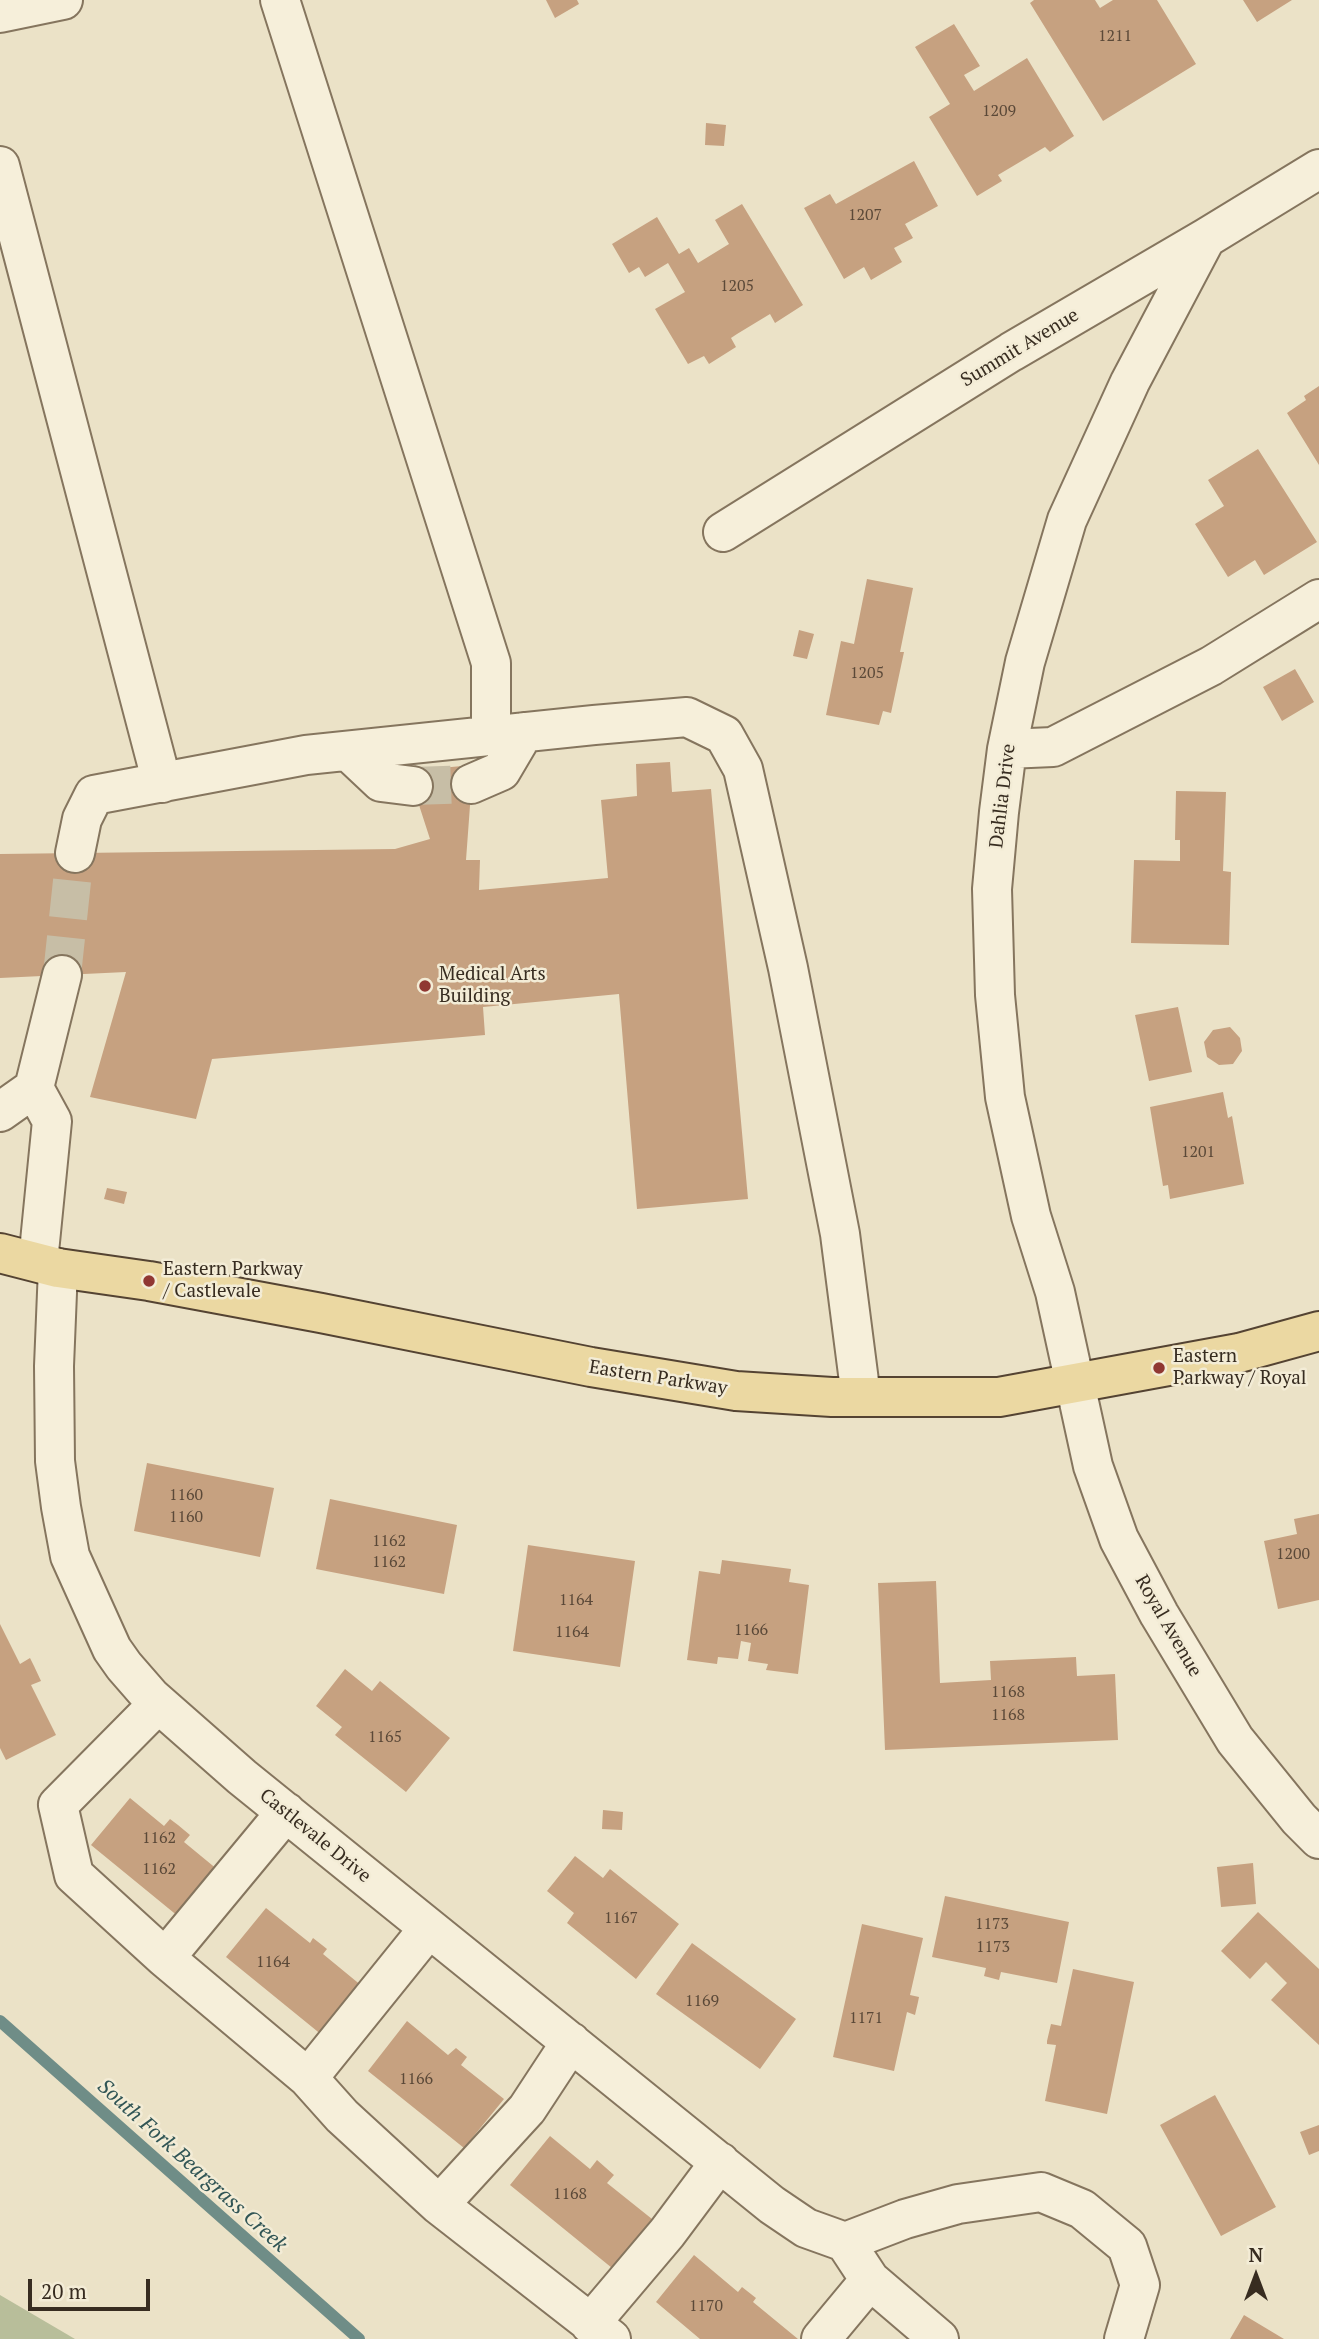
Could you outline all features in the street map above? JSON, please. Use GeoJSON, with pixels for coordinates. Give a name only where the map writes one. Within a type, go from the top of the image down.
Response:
{"type":"FeatureCollection","features":[{"type":"Feature","properties":{"kind":"main road","name":"Eastern Parkway"},"geometry":{"type":"LineString","coordinates":[[0,1253],[48,1265],[149,1281],[591,1367],[736,1391],[861,1398],[999,1397],[1239,1353],[1319,1331]]}},
{"type":"Feature","properties":{"kind":"street"},"geometry":{"type":"LineString","coordinates":[[280,0],[491,663],[508,734],[501,771],[471,784]]}},
{"type":"Feature","properties":{"kind":"street"},"geometry":{"type":"LineString","coordinates":[[0,13],[53,1]]}},
{"type":"Feature","properties":{"kind":"street"},"geometry":{"type":"LineString","coordinates":[[0,166],[162,782]]}},
{"type":"Feature","properties":{"kind":"street","name":"Summit Avenue"},"geometry":{"type":"LineString","coordinates":[[723,532],[1011,352],[1319,169]]}},
{"type":"Feature","properties":{"kind":"street","name":"Dahlia Drive"},"geometry":{"type":"LineString","coordinates":[[1075,1384],[1055,1292],[1031,1216],[1005,1097],[995,995],[992,889],[1007,749],[1025,662],[1067,520],[1130,382],[1206,238]]}},
{"type":"Feature","properties":{"kind":"street"},"geometry":{"type":"LineString","coordinates":[[1007,749],[1054,747],[1211,666],[1319,599]]}},
{"type":"Feature","properties":{"kind":"street"},"geometry":{"type":"LineString","coordinates":[[75,853],[82,819],[94,795],[306,755],[687,717],[724,735],[743,769],[785,956],[840,1234],[861,1398]]}},
{"type":"Feature","properties":{"kind":"street"},"geometry":{"type":"LineString","coordinates":[[348,751],[381,782],[413,786]]}},
{"type":"Feature","properties":{"kind":"street"},"geometry":{"type":"LineString","coordinates":[[0,1112],[17,1084],[62,975]]}},
{"type":"Feature","properties":{"kind":"street","name":"Castlevale Drive"},"geometry":{"type":"LineString","coordinates":[[17,1084],[52,1121],[48,1265],[54,1366],[55,1461],[70,1556],[112,1649],[124,1666],[158,1704],[286,1812],[772,2204],[806,2228],[845,2242]]}},
{"type":"Feature","properties":{"kind":"street","name":"Royal Avenue"},"geometry":{"type":"LineString","coordinates":[[1075,1384],[1093,1466],[1119,1539],[1153,1603],[1235,1740],[1299,1819],[1319,1839]]}},
{"type":"Feature","properties":{"kind":"street"},"geometry":{"type":"LineString","coordinates":[[158,1704],[58,1805],[74,1875],[165,1958],[308,2078],[342,2116],[439,2205],[600,2332],[667,2233],[720,2162]]}},
{"type":"Feature","properties":{"kind":"street"},"geometry":{"type":"LineString","coordinates":[[165,1958],[286,1812]]}},
{"type":"Feature","properties":{"kind":"street"},"geometry":{"type":"LineString","coordinates":[[308,2078],[429,1928]]}},
{"type":"Feature","properties":{"kind":"street"},"geometry":{"type":"LineString","coordinates":[[439,2205],[527,2109],[571,2042]]}},
{"type":"Feature","properties":{"kind":"street"},"geometry":{"type":"LineString","coordinates":[[939,2339],[870,2280],[845,2242],[905,2219],[958,2204],[1041,2192],[1082,2209],[1127,2246],[1140,2285],[1124,2339]]}},
{"type":"Feature","properties":{"kind":"street"},"geometry":{"type":"LineString","coordinates":[[821,2339],[870,2280]]}},
{"type":"Feature","properties":{"kind":"green space"},"geometry":{"type":"Polygon","coordinates":[[[0,2295],[75,2339],[0,2339],[0,2295]]]}},
{"type":"Feature","properties":{"kind":"building"},"geometry":{"type":"Polygon","coordinates":[[[546,0],[577,0],[579,4],[555,18],[546,0]]]}},
{"type":"Feature","properties":{"kind":"building"},"geometry":{"type":"Polygon","coordinates":[[[1034,0],[1095,0],[1100,8],[1113,0],[1157,0],[1196,64],[1103,121],[1030,3],[1034,0]]]}},
{"type":"Feature","properties":{"kind":"building"},"geometry":{"type":"Polygon","coordinates":[[[1243,0],[1292,0],[1257,22],[1243,0]]]}},
{"type":"Feature","properties":{"kind":"building"},"geometry":{"type":"Polygon","coordinates":[[[954,24],[980,66],[964,75],[974,91],[1027,58],[1074,136],[1050,152],[1045,147],[998,175],[1002,181],[977,196],[929,117],[950,104],[915,47],[954,24]]]}},
{"type":"Feature","properties":{"kind":"building"},"geometry":{"type":"Polygon","coordinates":[[[706,123],[726,125],[724,146],[705,145],[706,123]]]}},
{"type":"Feature","properties":{"kind":"building"},"geometry":{"type":"Polygon","coordinates":[[[914,161],[938,206],[905,224],[913,238],[894,248],[902,262],[871,280],[864,267],[844,279],[804,208],[830,194],[836,204],[914,161]]]}},
{"type":"Feature","properties":{"kind":"building"},"geometry":{"type":"Polygon","coordinates":[[[742,204],[803,305],[775,323],[770,314],[737,334],[731,338],[736,347],[709,364],[704,356],[688,364],[655,309],[685,292],[668,263],[645,277],[639,267],[629,273],[612,244],[657,217],[679,254],[689,248],[698,263],[729,244],[715,220],[742,204]]]}},
{"type":"Feature","properties":{"kind":"building"},"geometry":{"type":"Polygon","coordinates":[[[1319,386],[1319,465],[1287,413],[1306,400],[1304,396],[1319,386]]]}},
{"type":"Feature","properties":{"kind":"building"},"geometry":{"type":"Polygon","coordinates":[[[1258,449],[1317,542],[1264,575],[1255,560],[1228,577],[1195,524],[1224,506],[1208,480],[1258,449]]]}},
{"type":"Feature","properties":{"kind":"building"},"geometry":{"type":"Polygon","coordinates":[[[867,579],[913,588],[900,652],[904,652],[891,713],[883,711],[879,725],[826,715],[841,641],[854,644],[867,579]]]}},
{"type":"Feature","properties":{"kind":"building"},"geometry":{"type":"Polygon","coordinates":[[[799,630],[814,634],[807,659],[793,656],[799,630]]]}},
{"type":"Feature","properties":{"kind":"building"},"geometry":{"type":"Polygon","coordinates":[[[1295,669],[1314,702],[1282,721],[1263,687],[1295,669]]]}},
{"type":"Feature","properties":{"kind":"building","name":"Medical Arts Building"},"geometry":{"type":"Polygon","coordinates":[[[670,762],[672,792],[711,789],[748,1199],[637,1209],[619,994],[483,1007],[485,1035],[212,1059],[196,1119],[90,1097],[126,972],[0,978],[0,854],[395,849],[430,839],[408,771],[473,765],[466,860],[480,860],[479,890],[608,878],[601,800],[637,796],[636,764],[670,762]]]}},
{"type":"Feature","properties":{"kind":"building"},"geometry":{"type":"Polygon","coordinates":[[[1176,791],[1226,792],[1223,871],[1231,872],[1229,945],[1131,943],[1134,860],[1180,861],[1180,840],[1175,840],[1176,791]]]}},
{"type":"Feature","properties":{"kind":"building"},"geometry":{"type":"Polygon","coordinates":[[[1178,1007],[1192,1072],[1149,1081],[1135,1015],[1178,1007]]]}},
{"type":"Feature","properties":{"kind":"building"},"geometry":{"type":"Polygon","coordinates":[[[1230,1027],[1240,1038],[1242,1051],[1233,1064],[1219,1065],[1207,1057],[1204,1042],[1213,1030],[1230,1027]]]}},
{"type":"Feature","properties":{"kind":"building"},"geometry":{"type":"Polygon","coordinates":[[[1223,1092],[1228,1118],[1232,1116],[1244,1184],[1170,1199],[1168,1185],[1163,1186],[1150,1107],[1223,1092]]]}},
{"type":"Feature","properties":{"kind":"building"},"geometry":{"type":"Polygon","coordinates":[[[107,1188],[127,1192],[124,1204],[104,1199],[107,1188]]]}},
{"type":"Feature","properties":{"kind":"building"},"geometry":{"type":"Polygon","coordinates":[[[147,1463],[274,1488],[260,1557],[134,1531],[147,1463]]]}},
{"type":"Feature","properties":{"kind":"building"},"geometry":{"type":"Polygon","coordinates":[[[330,1499],[457,1525],[444,1594],[316,1569],[330,1499]]]}},
{"type":"Feature","properties":{"kind":"building"},"geometry":{"type":"Polygon","coordinates":[[[1319,1514],[1319,1600],[1278,1609],[1264,1541],[1297,1534],[1294,1519],[1319,1514]]]}},
{"type":"Feature","properties":{"kind":"building"},"geometry":{"type":"Polygon","coordinates":[[[528,1545],[635,1561],[620,1667],[513,1651],[528,1545]]]}},
{"type":"Feature","properties":{"kind":"building"},"geometry":{"type":"Polygon","coordinates":[[[722,1560],[791,1569],[789,1582],[809,1585],[798,1674],[766,1670],[768,1664],[748,1661],[751,1643],[741,1641],[738,1659],[718,1657],[717,1664],[687,1660],[699,1571],[720,1574],[722,1560]]]}},
{"type":"Feature","properties":{"kind":"building"},"geometry":{"type":"Polygon","coordinates":[[[936,1581],[940,1683],[991,1680],[990,1661],[1076,1657],[1077,1676],[1115,1674],[1118,1740],[885,1750],[878,1583],[936,1581]]]}},
{"type":"Feature","properties":{"kind":"building"},"geometry":{"type":"Polygon","coordinates":[[[0,1624],[20,1664],[30,1658],[41,1681],[31,1685],[56,1735],[6,1760],[0,1748],[0,1624]]]}},
{"type":"Feature","properties":{"kind":"building"},"geometry":{"type":"Polygon","coordinates":[[[345,1669],[372,1691],[380,1681],[450,1738],[406,1792],[335,1735],[342,1727],[316,1706],[345,1669]]]}},
{"type":"Feature","properties":{"kind":"building"},"geometry":{"type":"Polygon","coordinates":[[[130,1798],[164,1826],[170,1819],[178,1825],[190,1835],[184,1842],[218,1870],[179,1917],[91,1845],[130,1798]]]}},
{"type":"Feature","properties":{"kind":"building"},"geometry":{"type":"Polygon","coordinates":[[[603,1810],[623,1812],[622,1830],[602,1829],[603,1810]]]}},
{"type":"Feature","properties":{"kind":"building"},"geometry":{"type":"Polygon","coordinates":[[[575,1856],[603,1878],[610,1869],[679,1924],[636,1979],[567,1923],[574,1913],[547,1891],[575,1856]]]}},
{"type":"Feature","properties":{"kind":"building"},"geometry":{"type":"Polygon","coordinates":[[[1253,1863],[1256,1904],[1221,1907],[1217,1867],[1253,1863]]]}},
{"type":"Feature","properties":{"kind":"building"},"geometry":{"type":"Polygon","coordinates":[[[945,1896],[1069,1922],[1057,1983],[1001,1972],[999,1980],[984,1976],[986,1968],[932,1957],[945,1896]]]}},
{"type":"Feature","properties":{"kind":"building"},"geometry":{"type":"Polygon","coordinates":[[[266,1908],[310,1943],[313,1938],[327,1949],[323,1954],[368,1991],[328,2040],[226,1957],[266,1908]]]}},
{"type":"Feature","properties":{"kind":"building"},"geometry":{"type":"Polygon","coordinates":[[[1258,1912],[1319,1969],[1319,2045],[1271,2000],[1287,1983],[1266,1962],[1250,1979],[1221,1951],[1258,1912]]]}},
{"type":"Feature","properties":{"kind":"building"},"geometry":{"type":"Polygon","coordinates":[[[862,1924],[923,1938],[910,1995],[919,1997],[918,2002],[915,2015],[907,2012],[894,2071],[833,2057],[862,1924]]]}},
{"type":"Feature","properties":{"kind":"building"},"geometry":{"type":"Polygon","coordinates":[[[692,1943],[796,2019],[760,2069],[656,1994],[692,1943]]]}},
{"type":"Feature","properties":{"kind":"building"},"geometry":{"type":"Polygon","coordinates":[[[1073,1969],[1134,1982],[1107,2114],[1045,2101],[1056,2045],[1047,2044],[1047,2041],[1051,2024],[1061,2026],[1073,1969]]]}},
{"type":"Feature","properties":{"kind":"building"},"geometry":{"type":"Polygon","coordinates":[[[407,2021],[448,2055],[456,2048],[467,2057],[461,2065],[504,2099],[464,2148],[368,2071],[407,2021]]]}},
{"type":"Feature","properties":{"kind":"building"},"geometry":{"type":"Polygon","coordinates":[[[1215,2095],[1276,2207],[1221,2236],[1160,2125],[1215,2095]]]}},
{"type":"Feature","properties":{"kind":"building"},"geometry":{"type":"Polygon","coordinates":[[[1319,2125],[1319,2151],[1309,2155],[1300,2132],[1319,2125]]]}},
{"type":"Feature","properties":{"kind":"building"},"geometry":{"type":"Polygon","coordinates":[[[550,2136],[590,2169],[597,2160],[614,2175],[607,2183],[652,2219],[612,2268],[510,2185],[550,2136]]]}},
{"type":"Feature","properties":{"kind":"building"},"geometry":{"type":"Polygon","coordinates":[[[694,2255],[738,2292],[742,2287],[756,2298],[753,2302],[798,2339],[700,2339],[656,2302],[694,2255]]]}},
{"type":"Feature","properties":{"kind":"building"},"geometry":{"type":"Polygon","coordinates":[[[1244,2315],[1284,2339],[1230,2339],[1244,2315]]]}},
{"type":"Feature","properties":{"kind":"waterway","name":"South Fork Beargrass Creek"},"geometry":{"type":"LineString","coordinates":[[0,2021],[359,2339]]}},
{"type":"Feature","properties":{"kind":"tunnel"},"geometry":{"type":"LineString","coordinates":[[413,786],[471,784]]}},
{"type":"Feature","properties":{"kind":"tunnel"},"geometry":{"type":"LineString","coordinates":[[62,975],[75,853]]}},
{"type":"Feature","properties":{"kind":"place","name":"Medical Arts Building"},"geometry":{"type":"Point","coordinates":[425,986]}},
{"type":"Feature","properties":{"kind":"place","name":"Eastern Parkway / Castlevale"},"geometry":{"type":"Point","coordinates":[149,1281]}},
{"type":"Feature","properties":{"kind":"place","name":"Eastern Parkway / Royal"},"geometry":{"type":"Point","coordinates":[1159,1368]}}]}
